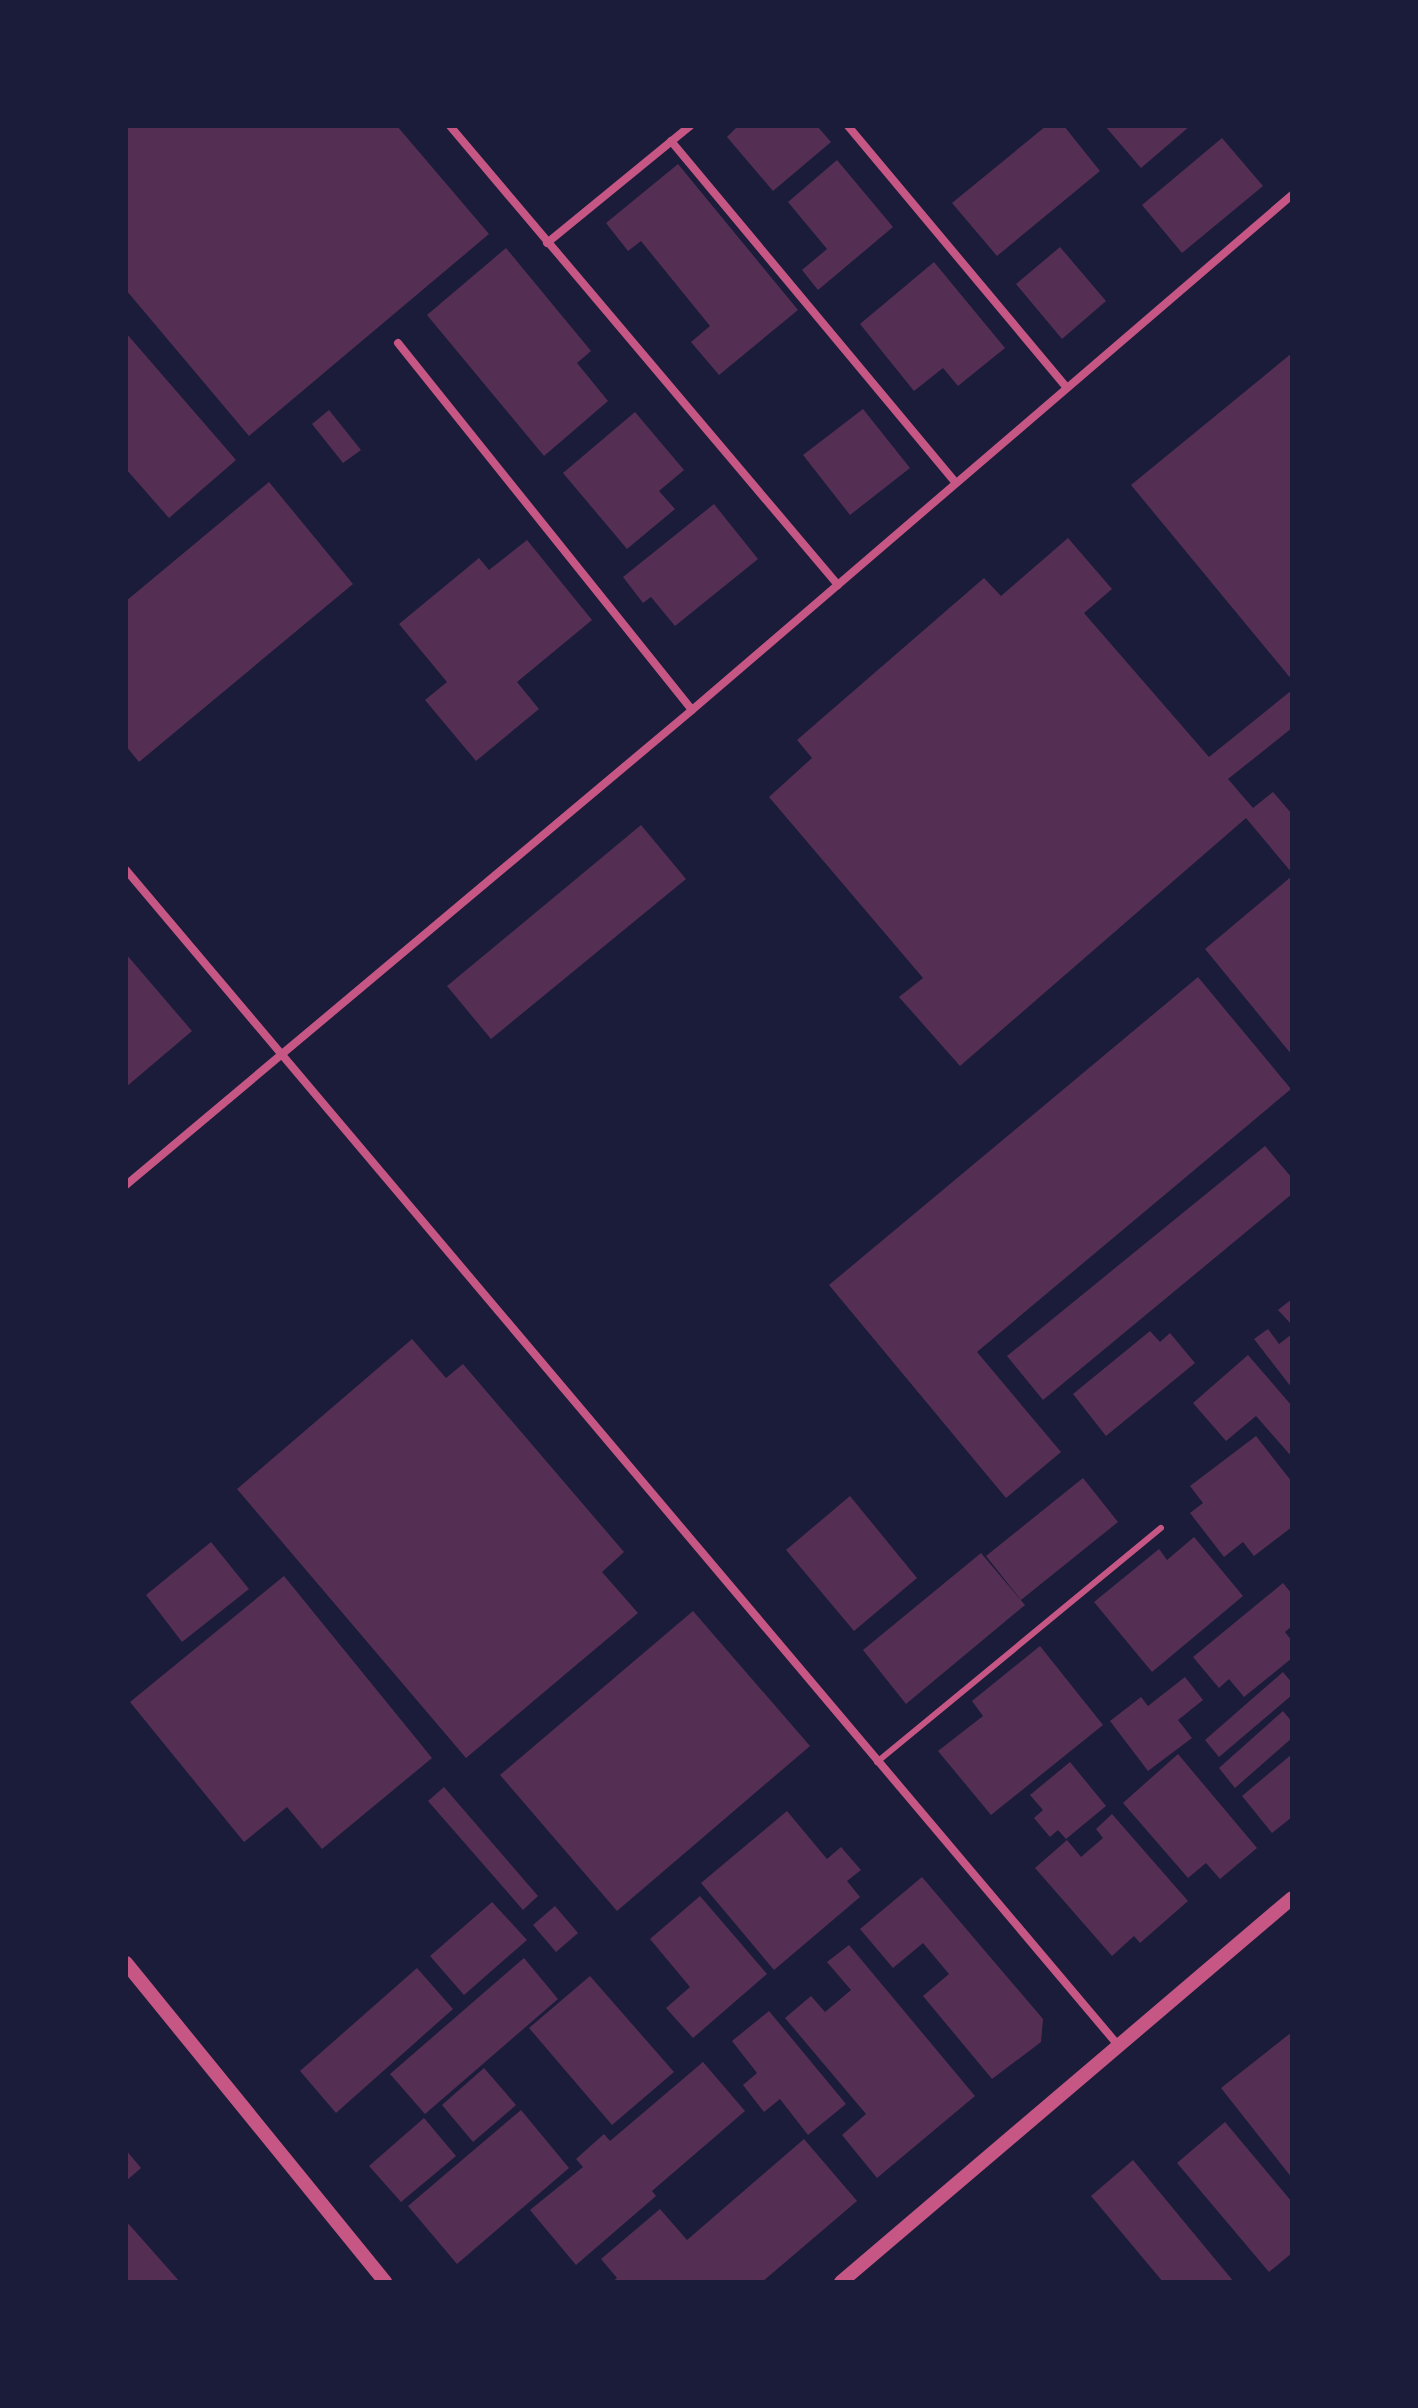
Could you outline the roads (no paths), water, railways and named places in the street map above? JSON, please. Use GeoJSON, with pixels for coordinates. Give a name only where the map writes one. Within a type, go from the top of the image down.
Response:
{"type":"FeatureCollection","features":[{"type":"Feature","properties":{"kind":"street"},"geometry":{"type":"LineString","coordinates":[[450,126],[838,585]]}},
{"type":"Feature","properties":{"kind":"street"},"geometry":{"type":"LineString","coordinates":[[547,243],[690,126]]}},
{"type":"Feature","properties":{"kind":"street"},"geometry":{"type":"LineString","coordinates":[[848,126],[1067,388]]}},
{"type":"Feature","properties":{"kind":"street"},"geometry":{"type":"LineString","coordinates":[[671,141],[956,483]]}},
{"type":"Feature","properties":{"kind":"street"},"geometry":{"type":"LineString","coordinates":[[126,1185],[692,710],[1292,195]]}},
{"type":"Feature","properties":{"kind":"street"},"geometry":{"type":"LineString","coordinates":[[398,343],[692,710]]}},
{"type":"Feature","properties":{"kind":"street"},"geometry":{"type":"LineString","coordinates":[[126,870],[1118,2045]]}},
{"type":"Feature","properties":{"kind":"street"},"geometry":{"type":"LineString","coordinates":[[841,2282],[1292,1898]]}},
{"type":"Feature","properties":{"kind":"street"},"geometry":{"type":"LineString","coordinates":[[128,1969],[385,2282]]}},
{"type":"Feature","properties":{"kind":"lane"},"geometry":{"type":"LineString","coordinates":[[877,1762],[1161,1528]]}}]}
